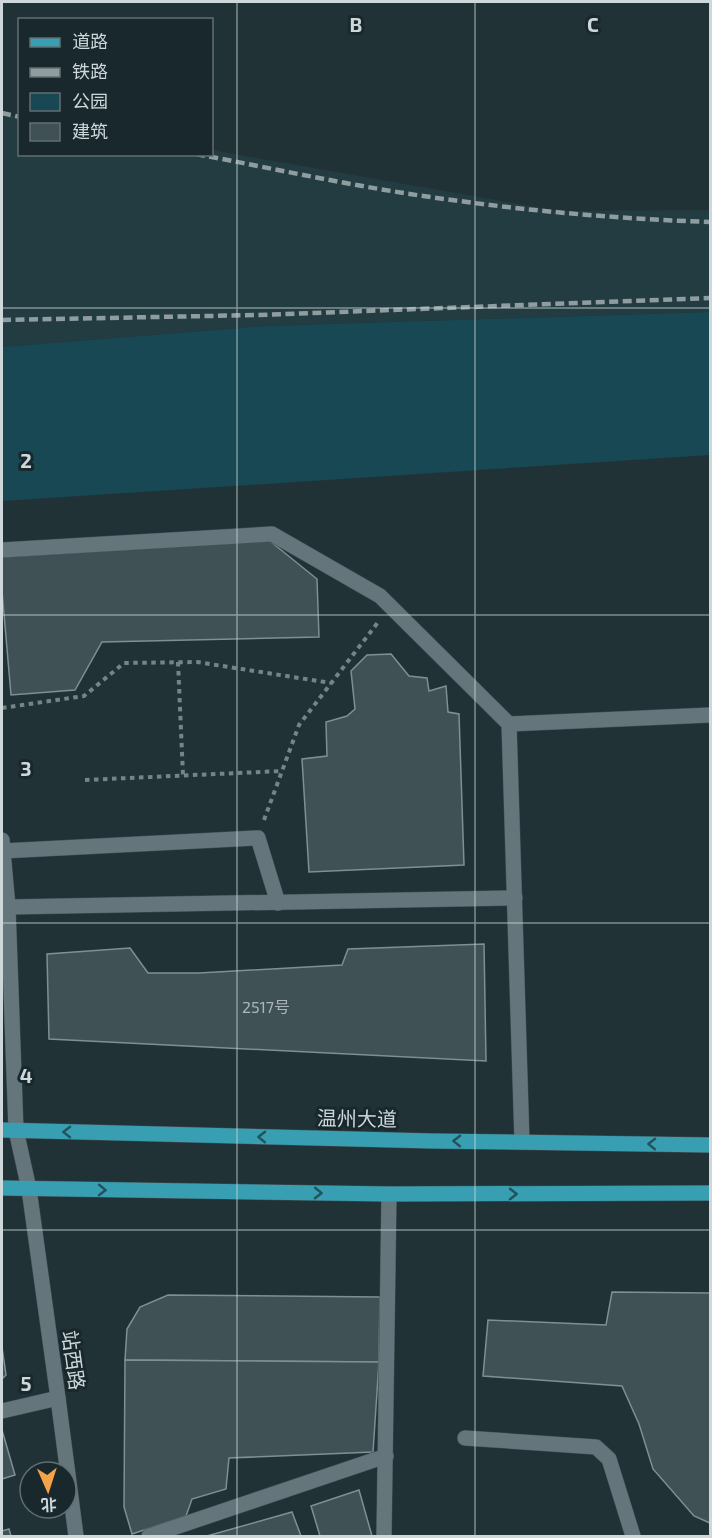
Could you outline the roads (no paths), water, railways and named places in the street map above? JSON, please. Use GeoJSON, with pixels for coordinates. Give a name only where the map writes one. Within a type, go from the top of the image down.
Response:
{"type":"FeatureCollection","features":[{"type":"Feature","properties":{"kind":"main road","name":"温州大道"},"geometry":{"type":"LineString","coordinates":[[9,1130],[711,1145]]}},
{"type":"Feature","properties":{"kind":"main road"},"geometry":{"type":"LineString","coordinates":[[2,1188],[389,1194],[711,1193]]}},
{"type":"Feature","properties":{"kind":"street"},"geometry":{"type":"LineString","coordinates":[[2,550],[272,534],[380,596],[509,724],[522,1142]]}},
{"type":"Feature","properties":{"kind":"street"},"geometry":{"type":"LineString","coordinates":[[509,724],[711,715]]}},
{"type":"Feature","properties":{"kind":"street"},"geometry":{"type":"LineString","coordinates":[[2,847],[258,838],[278,903]]}},
{"type":"Feature","properties":{"kind":"street","name":"站西路"},"geometry":{"type":"LineString","coordinates":[[2,847],[8,908],[9,1130],[28,1189],[76,1536]]}},
{"type":"Feature","properties":{"kind":"street"},"geometry":{"type":"LineString","coordinates":[[8,908],[515,898]]}},
{"type":"Feature","properties":{"kind":"street"},"geometry":{"type":"LineString","coordinates":[[384,1536],[389,1194]]}},
{"type":"Feature","properties":{"kind":"street"},"geometry":{"type":"LineString","coordinates":[[2,1411],[58,1398]]}},
{"type":"Feature","properties":{"kind":"street"},"geometry":{"type":"LineString","coordinates":[[465,1438],[596,1448],[609,1459],[633,1536]]}},
{"type":"Feature","properties":{"kind":"street"},"geometry":{"type":"LineString","coordinates":[[150,1536],[386,1456]]}},
{"type":"Feature","properties":{"kind":"railway"},"geometry":{"type":"LineString","coordinates":[[2,113],[18,117]]}},
{"type":"Feature","properties":{"kind":"railway"},"geometry":{"type":"LineString","coordinates":[[206,156],[420,196],[581,214],[710,222]]}},
{"type":"Feature","properties":{"kind":"railway"},"geometry":{"type":"LineString","coordinates":[[2,320],[259,315],[710,298]]}}]}
